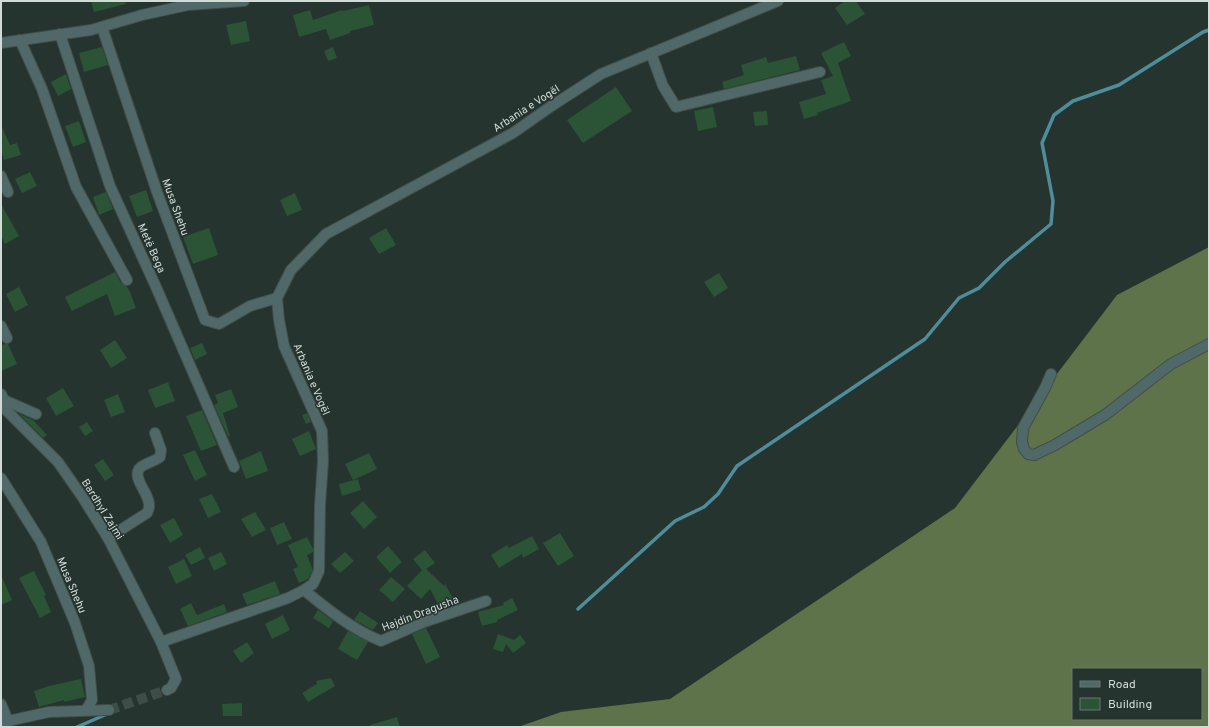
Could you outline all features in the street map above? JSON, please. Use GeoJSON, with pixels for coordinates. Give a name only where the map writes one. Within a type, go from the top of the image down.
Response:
{"type":"FeatureCollection","features":[{"type":"Feature","properties":{"kind":"street"},"geometry":{"type":"LineString","coordinates":[[1,43],[91,30],[187,3],[244,1]]}},
{"type":"Feature","properties":{"kind":"street","name":"Arbania e Vogël"},"geometry":{"type":"LineString","coordinates":[[161,642],[288,598],[313,584],[319,571],[320,505],[323,461],[322,432],[284,346],[277,298],[291,270],[326,234],[513,133],[601,74],[778,1]]}},
{"type":"Feature","properties":{"kind":"street","name":"Musa Shehu"},"geometry":{"type":"LineString","coordinates":[[102,26],[157,192],[205,320],[219,324],[250,306],[277,298]]}},
{"type":"Feature","properties":{"kind":"street","name":"Metë Bega"},"geometry":{"type":"LineString","coordinates":[[60,34],[110,186],[156,287],[234,467]]}},
{"type":"Feature","properties":{"kind":"street"},"geometry":{"type":"LineString","coordinates":[[20,40],[42,89],[76,187],[127,280]]}},
{"type":"Feature","properties":{"kind":"street"},"geometry":{"type":"LineString","coordinates":[[651,53],[663,86],[676,107],[820,72]]}},
{"type":"Feature","properties":{"kind":"street"},"geometry":{"type":"LineString","coordinates":[[1,176],[8,192]]}},
{"type":"Feature","properties":{"kind":"street"},"geometry":{"type":"LineString","coordinates":[[1,326],[7,338]]}},
{"type":"Feature","properties":{"kind":"street"},"geometry":{"type":"LineString","coordinates":[[1051,374],[1023,428],[1022,442],[1024,449],[1028,454],[1034,454],[1055,445],[1105,415],[1171,364],[1209,344]]}},
{"type":"Feature","properties":{"kind":"street"},"geometry":{"type":"LineString","coordinates":[[1,394],[4,400],[36,414]]}},
{"type":"Feature","properties":{"kind":"street","name":"Bardhyl Zajmi"},"geometry":{"type":"LineString","coordinates":[[1,405],[58,462],[83,498],[108,538],[161,642]]}},
{"type":"Feature","properties":{"kind":"street"},"geometry":{"type":"LineString","coordinates":[[108,538],[147,513],[149,507],[148,500],[137,476],[137,470],[141,466],[155,461],[160,456],[161,450],[155,433]]}},
{"type":"Feature","properties":{"kind":"street","name":"Musa Shehu"},"geometry":{"type":"LineString","coordinates":[[1,478],[41,542],[75,623],[89,666],[92,700],[86,710]]}},
{"type":"Feature","properties":{"kind":"street","name":"Hajdin Dragusha"},"geometry":{"type":"LineString","coordinates":[[304,590],[368,636],[381,641],[424,622],[486,601]]}},
{"type":"Feature","properties":{"kind":"street"},"geometry":{"type":"LineString","coordinates":[[161,642],[176,679],[171,688],[167,690]]}},
{"type":"Feature","properties":{"kind":"street"},"geometry":{"type":"LineString","coordinates":[[1,704],[4,723],[49,712],[109,710]]}},
{"type":"Feature","properties":{"kind":"green space"},"geometry":{"type":"Polygon","coordinates":[[[1209,247],[1209,727],[518,727],[561,712],[670,699],[955,508],[1117,295],[1209,247]]]}},
{"type":"Feature","properties":{"kind":"building"},"geometry":{"type":"Polygon","coordinates":[[[91,1],[125,1],[126,4],[94,12],[91,1]]]}},
{"type":"Feature","properties":{"kind":"building"},"geometry":{"type":"Polygon","coordinates":[[[845,1],[856,1],[865,14],[847,25],[835,8],[845,1]]]}},
{"type":"Feature","properties":{"kind":"building"},"geometry":{"type":"Polygon","coordinates":[[[369,5],[374,25],[350,31],[350,33],[330,40],[326,29],[299,37],[293,15],[310,10],[313,20],[342,10],[369,5]]]}},
{"type":"Feature","properties":{"kind":"building"},"geometry":{"type":"Polygon","coordinates":[[[246,21],[250,41],[231,45],[226,25],[246,21]]]}},
{"type":"Feature","properties":{"kind":"building"},"geometry":{"type":"Polygon","coordinates":[[[844,42],[851,56],[838,63],[851,101],[817,113],[818,115],[804,119],[799,102],[826,94],[821,80],[833,76],[821,53],[844,42]]]}},
{"type":"Feature","properties":{"kind":"building"},"geometry":{"type":"Polygon","coordinates":[[[102,47],[108,65],[84,72],[79,53],[102,47]]]}},
{"type":"Feature","properties":{"kind":"building"},"geometry":{"type":"Polygon","coordinates":[[[333,47],[337,58],[328,61],[324,51],[333,47]]]}},
{"type":"Feature","properties":{"kind":"building"},"geometry":{"type":"Polygon","coordinates":[[[796,56],[800,70],[724,89],[722,82],[744,75],[741,65],[766,57],[768,63],[796,56]]]}},
{"type":"Feature","properties":{"kind":"building"},"geometry":{"type":"Polygon","coordinates":[[[66,74],[71,89],[58,96],[51,82],[66,74]]]}},
{"type":"Feature","properties":{"kind":"building"},"geometry":{"type":"Polygon","coordinates":[[[616,87],[632,111],[583,143],[567,120],[616,87]]]}},
{"type":"Feature","properties":{"kind":"building"},"geometry":{"type":"Polygon","coordinates":[[[713,107],[717,127],[698,131],[694,111],[713,107]]]}},
{"type":"Feature","properties":{"kind":"building"},"geometry":{"type":"Polygon","coordinates":[[[767,111],[768,125],[755,126],[753,112],[767,111]]]}},
{"type":"Feature","properties":{"kind":"building"},"geometry":{"type":"Polygon","coordinates":[[[79,121],[86,142],[73,147],[65,126],[79,121]]]}},
{"type":"Feature","properties":{"kind":"building"},"geometry":{"type":"Polygon","coordinates":[[[1,125],[10,145],[17,143],[21,155],[4,160],[1,150],[1,125]]]}},
{"type":"Feature","properties":{"kind":"building"},"geometry":{"type":"Polygon","coordinates":[[[30,172],[37,186],[22,193],[15,179],[30,172]]]}},
{"type":"Feature","properties":{"kind":"building"},"geometry":{"type":"Polygon","coordinates":[[[146,190],[153,211],[137,217],[129,196],[146,190]]]}},
{"type":"Feature","properties":{"kind":"building"},"geometry":{"type":"Polygon","coordinates":[[[106,192],[113,209],[99,215],[93,197],[106,192]]]}},
{"type":"Feature","properties":{"kind":"building"},"geometry":{"type":"Polygon","coordinates":[[[295,193],[302,210],[287,216],[280,200],[295,193]]]}},
{"type":"Feature","properties":{"kind":"building"},"geometry":{"type":"Polygon","coordinates":[[[1,204],[19,236],[5,244],[1,236],[1,204]]]}},
{"type":"Feature","properties":{"kind":"building"},"geometry":{"type":"Polygon","coordinates":[[[209,228],[218,255],[193,264],[183,237],[209,228]]]}},
{"type":"Feature","properties":{"kind":"building"},"geometry":{"type":"Polygon","coordinates":[[[386,228],[396,245],[379,254],[369,238],[386,228]]]}},
{"type":"Feature","properties":{"kind":"building"},"geometry":{"type":"Polygon","coordinates":[[[115,272],[121,283],[126,286],[130,292],[136,308],[115,316],[107,294],[72,311],[65,297],[115,272]]]}},
{"type":"Feature","properties":{"kind":"building"},"geometry":{"type":"Polygon","coordinates":[[[719,273],[728,288],[714,297],[704,282],[719,273]]]}},
{"type":"Feature","properties":{"kind":"building"},"geometry":{"type":"Polygon","coordinates":[[[19,287],[28,305],[15,312],[6,294],[19,287]]]}},
{"type":"Feature","properties":{"kind":"building"},"geometry":{"type":"Polygon","coordinates":[[[115,340],[127,358],[111,368],[100,350],[115,340]]]}},
{"type":"Feature","properties":{"kind":"building"},"geometry":{"type":"Polygon","coordinates":[[[202,343],[207,354],[195,360],[190,348],[202,343]]]}},
{"type":"Feature","properties":{"kind":"building"},"geometry":{"type":"Polygon","coordinates":[[[8,344],[17,364],[1,371],[1,345],[8,344]]]}},
{"type":"Feature","properties":{"kind":"building"},"geometry":{"type":"Polygon","coordinates":[[[168,382],[175,401],[155,408],[148,390],[168,382]]]}},
{"type":"Feature","properties":{"kind":"building"},"geometry":{"type":"Polygon","coordinates":[[[63,388],[74,406],[56,416],[46,398],[63,388]]]}},
{"type":"Feature","properties":{"kind":"building"},"geometry":{"type":"Polygon","coordinates":[[[231,389],[238,407],[223,413],[230,436],[228,436],[214,405],[218,403],[215,395],[231,389]]]}},
{"type":"Feature","properties":{"kind":"building"},"geometry":{"type":"Polygon","coordinates":[[[118,394],[125,412],[111,417],[104,400],[118,394]]]}},
{"type":"Feature","properties":{"kind":"building"},"geometry":{"type":"Polygon","coordinates":[[[202,410],[217,445],[201,451],[186,416],[202,410]]]}},
{"type":"Feature","properties":{"kind":"building"},"geometry":{"type":"Polygon","coordinates":[[[307,413],[311,422],[306,424],[302,415],[307,413]]]}},
{"type":"Feature","properties":{"kind":"building"},"geometry":{"type":"Polygon","coordinates":[[[19,414],[33,420],[47,435],[43,438],[19,414]]]}},
{"type":"Feature","properties":{"kind":"building"},"geometry":{"type":"Polygon","coordinates":[[[87,422],[93,431],[85,436],[79,427],[87,422]]]}},
{"type":"Feature","properties":{"kind":"building"},"geometry":{"type":"Polygon","coordinates":[[[309,431],[316,449],[300,456],[292,439],[309,431]]]}},
{"type":"Feature","properties":{"kind":"building"},"geometry":{"type":"Polygon","coordinates":[[[195,450],[207,475],[195,481],[183,455],[195,450]]]}},
{"type":"Feature","properties":{"kind":"building"},"geometry":{"type":"Polygon","coordinates":[[[261,451],[268,471],[246,479],[239,461],[261,451]]]}},
{"type":"Feature","properties":{"kind":"building"},"geometry":{"type":"Polygon","coordinates":[[[369,453],[377,469],[353,480],[345,464],[369,453]]]}},
{"type":"Feature","properties":{"kind":"building"},"geometry":{"type":"Polygon","coordinates":[[[103,459],[114,475],[105,481],[94,465],[103,459]]]}},
{"type":"Feature","properties":{"kind":"building"},"geometry":{"type":"Polygon","coordinates":[[[358,479],[361,490],[342,496],[339,484],[358,479]]]}},
{"type":"Feature","properties":{"kind":"building"},"geometry":{"type":"Polygon","coordinates":[[[212,494],[221,512],[208,518],[199,499],[212,494]]]}},
{"type":"Feature","properties":{"kind":"building"},"geometry":{"type":"Polygon","coordinates":[[[363,501],[377,517],[364,529],[350,513],[363,501]]]}},
{"type":"Feature","properties":{"kind":"building"},"geometry":{"type":"Polygon","coordinates":[[[255,512],[266,530],[252,537],[241,519],[255,512]]]}},
{"type":"Feature","properties":{"kind":"building"},"geometry":{"type":"Polygon","coordinates":[[[174,518],[183,535],[170,543],[160,525],[174,518]]]}},
{"type":"Feature","properties":{"kind":"building"},"geometry":{"type":"Polygon","coordinates":[[[284,522],[292,539],[277,545],[270,528],[284,522]]]}},
{"type":"Feature","properties":{"kind":"building"},"geometry":{"type":"Polygon","coordinates":[[[560,533],[574,556],[558,566],[543,543],[560,533]]]}},
{"type":"Feature","properties":{"kind":"building"},"geometry":{"type":"Polygon","coordinates":[[[532,536],[539,549],[523,558],[522,554],[499,568],[491,555],[507,545],[509,548],[532,536]]]}},
{"type":"Feature","properties":{"kind":"building"},"geometry":{"type":"Polygon","coordinates":[[[307,537],[313,549],[313,552],[307,555],[313,570],[308,579],[299,583],[293,569],[298,567],[288,545],[307,537]]]}},
{"type":"Feature","properties":{"kind":"building"},"geometry":{"type":"Polygon","coordinates":[[[388,546],[402,562],[390,573],[376,557],[388,546]]]}},
{"type":"Feature","properties":{"kind":"building"},"geometry":{"type":"Polygon","coordinates":[[[200,547],[205,558],[191,565],[185,555],[200,547]]]}},
{"type":"Feature","properties":{"kind":"building"},"geometry":{"type":"Polygon","coordinates":[[[425,550],[435,563],[426,569],[444,586],[445,584],[456,604],[441,609],[430,589],[421,599],[407,586],[422,570],[413,559],[425,550]]]}},
{"type":"Feature","properties":{"kind":"building"},"geometry":{"type":"Polygon","coordinates":[[[221,552],[227,564],[214,571],[208,558],[221,552]]]}},
{"type":"Feature","properties":{"kind":"building"},"geometry":{"type":"Polygon","coordinates":[[[345,552],[354,561],[340,573],[331,564],[345,552]]]}},
{"type":"Feature","properties":{"kind":"building"},"geometry":{"type":"Polygon","coordinates":[[[184,559],[192,576],[176,584],[168,567],[184,559]]]}},
{"type":"Feature","properties":{"kind":"building"},"geometry":{"type":"Polygon","coordinates":[[[34,571],[46,595],[44,596],[51,612],[40,618],[19,578],[34,571]]]}},
{"type":"Feature","properties":{"kind":"building"},"geometry":{"type":"Polygon","coordinates":[[[1,575],[12,600],[1,605],[1,575]]]}},
{"type":"Feature","properties":{"kind":"building"},"geometry":{"type":"Polygon","coordinates":[[[391,577],[405,589],[393,602],[379,590],[391,577]]]}},
{"type":"Feature","properties":{"kind":"building"},"geometry":{"type":"Polygon","coordinates":[[[275,581],[280,594],[247,605],[242,594],[275,581]]]}},
{"type":"Feature","properties":{"kind":"building"},"geometry":{"type":"Polygon","coordinates":[[[512,598],[518,610],[497,620],[497,622],[482,626],[478,612],[504,605],[503,603],[512,598]]]}},
{"type":"Feature","properties":{"kind":"building"},"geometry":{"type":"Polygon","coordinates":[[[191,603],[197,615],[224,604],[227,612],[188,626],[180,609],[191,603]]]}},
{"type":"Feature","properties":{"kind":"building"},"geometry":{"type":"Polygon","coordinates":[[[318,610],[333,621],[329,628],[313,618],[318,610]]]}},
{"type":"Feature","properties":{"kind":"building"},"geometry":{"type":"Polygon","coordinates":[[[360,611],[378,623],[373,630],[354,620],[360,611]]]}},
{"type":"Feature","properties":{"kind":"building"},"geometry":{"type":"Polygon","coordinates":[[[421,611],[423,616],[403,624],[401,620],[421,611]]]}},
{"type":"Feature","properties":{"kind":"building"},"geometry":{"type":"Polygon","coordinates":[[[283,615],[290,630],[272,639],[265,624],[283,615]]]}},
{"type":"Feature","properties":{"kind":"building"},"geometry":{"type":"Polygon","coordinates":[[[426,628],[440,657],[426,664],[412,634],[426,628]]]}},
{"type":"Feature","properties":{"kind":"building"},"geometry":{"type":"Polygon","coordinates":[[[348,631],[368,642],[357,660],[338,649],[348,631]]]}},
{"type":"Feature","properties":{"kind":"building"},"geometry":{"type":"Polygon","coordinates":[[[498,634],[514,640],[520,635],[526,643],[513,653],[506,644],[503,652],[493,649],[498,634]]]}},
{"type":"Feature","properties":{"kind":"building"},"geometry":{"type":"Polygon","coordinates":[[[247,642],[254,653],[241,663],[233,651],[247,642]]]}},
{"type":"Feature","properties":{"kind":"building"},"geometry":{"type":"Polygon","coordinates":[[[331,678],[335,686],[308,702],[302,693],[317,684],[316,681],[331,678]]]}},
{"type":"Feature","properties":{"kind":"building"},"geometry":{"type":"Polygon","coordinates":[[[81,679],[85,697],[64,702],[64,700],[39,707],[34,691],[81,679]]]}},
{"type":"Feature","properties":{"kind":"building"},"geometry":{"type":"Polygon","coordinates":[[[242,703],[242,716],[223,716],[222,704],[242,703]]]}},
{"type":"Feature","properties":{"kind":"building"},"geometry":{"type":"Polygon","coordinates":[[[397,717],[400,727],[371,727],[370,725],[397,717]]]}},
{"type":"Feature","properties":{"kind":"waterway"},"geometry":{"type":"LineString","coordinates":[[578,609],[675,521],[704,507],[718,494],[737,466],[925,339],[959,298],[979,288],[1005,262],[1051,224],[1053,201],[1042,143],[1054,115],[1073,101],[1119,85],[1203,32],[1209,30]]}},
{"type":"Feature","properties":{"kind":"waterway"},"geometry":{"type":"LineString","coordinates":[[77,727],[107,714]]}},
{"type":"Feature","properties":{"kind":"tunnel"},"geometry":{"type":"LineString","coordinates":[[109,710],[167,690]]}}]}
